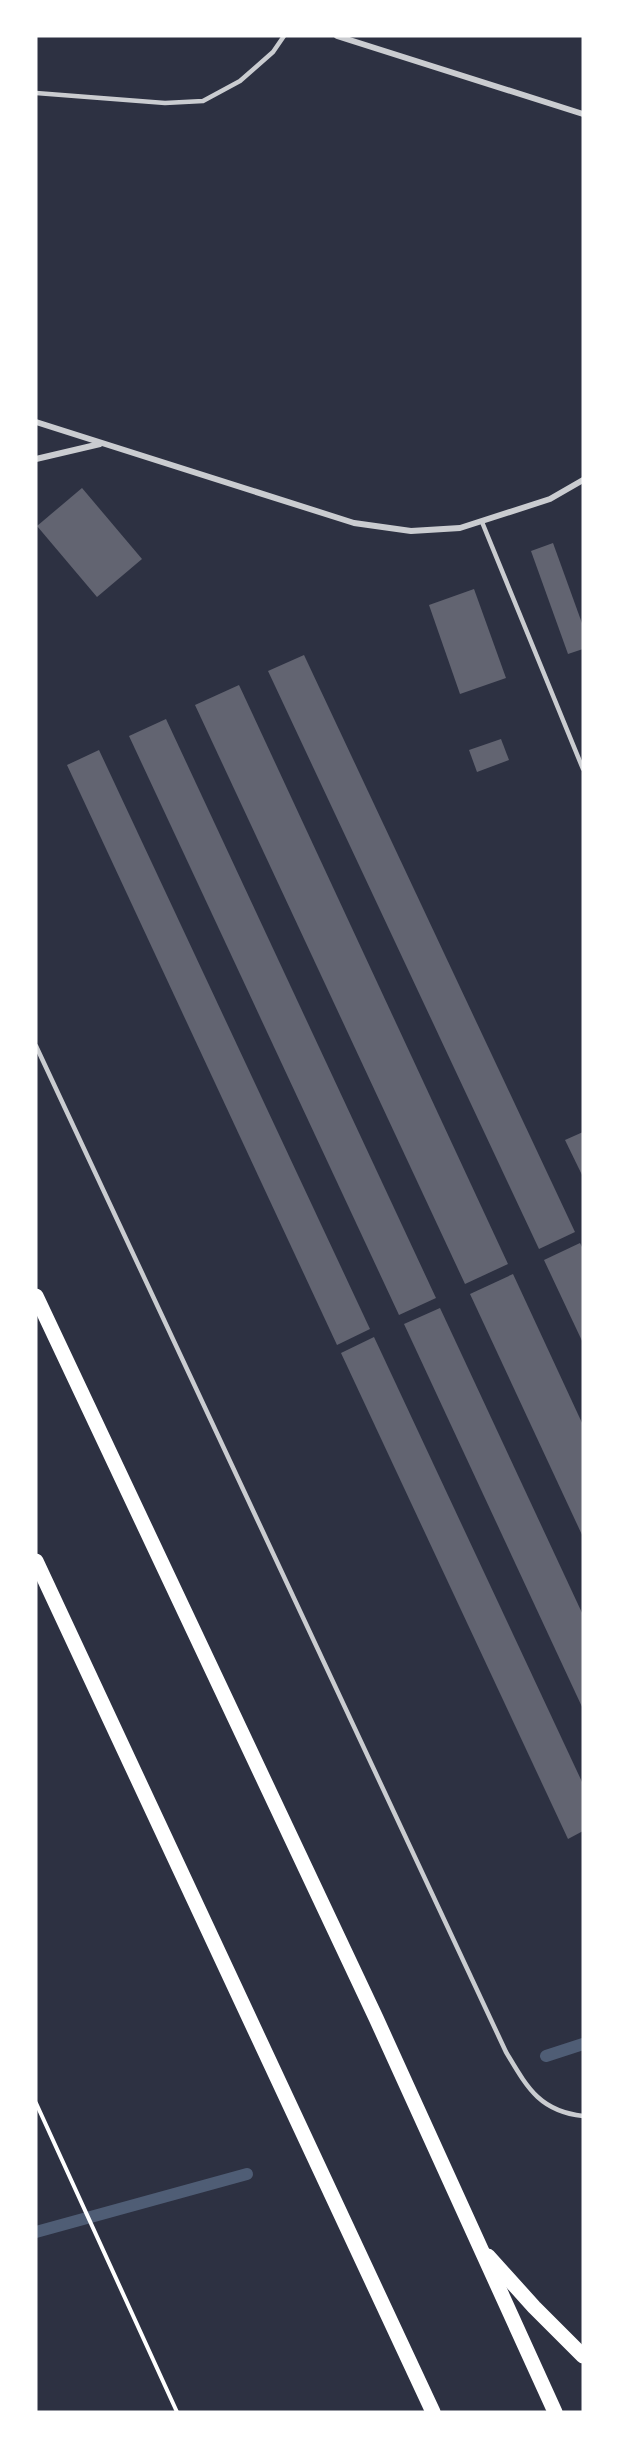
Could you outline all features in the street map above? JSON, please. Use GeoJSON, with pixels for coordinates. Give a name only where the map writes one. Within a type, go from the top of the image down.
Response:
{"type":"FeatureCollection","features":[{"type":"Feature","properties":{"kind":"main road"},"geometry":{"type":"LineString","coordinates":[[36,1296],[376,2018],[555,2412]]}},
{"type":"Feature","properties":{"kind":"main road"},"geometry":{"type":"LineString","coordinates":[[36,1561],[433,2412]]}},
{"type":"Feature","properties":{"kind":"main road"},"geometry":{"type":"LineString","coordinates":[[477,2243],[534,2307],[583,2355]]}},
{"type":"Feature","properties":{"kind":"street"},"geometry":{"type":"LineString","coordinates":[[337,36],[583,114]]}},
{"type":"Feature","properties":{"kind":"street"},"geometry":{"type":"LineString","coordinates":[[36,422],[354,524],[411,531],[460,528],[482,522],[550,499],[583,480]]}},
{"type":"Feature","properties":{"kind":"street"},"geometry":{"type":"LineString","coordinates":[[36,459],[100,444]]}},
{"type":"Feature","properties":{"kind":"lane"},"geometry":{"type":"LineString","coordinates":[[36,93],[165,103],[203,100],[240,81],[273,52],[284,36]]}},
{"type":"Feature","properties":{"kind":"lane"},"geometry":{"type":"LineString","coordinates":[[482,522],[583,769]]}},
{"type":"Feature","properties":{"kind":"lane"},"geometry":{"type":"LineString","coordinates":[[36,1046],[506,2052],[529,2090],[562,2114],[583,2116]]}},
{"type":"Feature","properties":{"kind":"path"},"geometry":{"type":"LineString","coordinates":[[36,2103],[106,2252],[177,2412]]}},
{"type":"Feature","properties":{"kind":"building"},"geometry":{"type":"Polygon","coordinates":[[[82,488],[142,559],[97,597],[37,526],[82,488]]]}},
{"type":"Feature","properties":{"kind":"building"},"geometry":{"type":"Polygon","coordinates":[[[553,543],[583,626],[583,649],[568,654],[531,551],[553,543]]]}},
{"type":"Feature","properties":{"kind":"building"},"geometry":{"type":"Polygon","coordinates":[[[474,589],[506,678],[460,694],[429,605],[474,589]]]}},
{"type":"Feature","properties":{"kind":"building"},"geometry":{"type":"Polygon","coordinates":[[[304,655],[575,1232],[539,1249],[268,671],[304,655]]]}},
{"type":"Feature","properties":{"kind":"building"},"geometry":{"type":"Polygon","coordinates":[[[239,685],[508,1264],[465,1284],[195,705],[239,685]]]}},
{"type":"Feature","properties":{"kind":"building"},"geometry":{"type":"Polygon","coordinates":[[[166,719],[436,1298],[399,1315],[129,736],[166,719]]]}},
{"type":"Feature","properties":{"kind":"building"},"geometry":{"type":"Polygon","coordinates":[[[501,739],[509,760],[477,772],[469,750],[501,739]]]}},
{"type":"Feature","properties":{"kind":"building"},"geometry":{"type":"Polygon","coordinates":[[[99,750],[370,1329],[337,1345],[67,765],[99,750]]]}},
{"type":"Feature","properties":{"kind":"building"},"geometry":{"type":"Polygon","coordinates":[[[583,1132],[583,1177],[565,1140],[583,1132]]]}},
{"type":"Feature","properties":{"kind":"building"},"geometry":{"type":"Polygon","coordinates":[[[580,1243],[583,1249],[583,1343],[544,1260],[580,1243]]]}},
{"type":"Feature","properties":{"kind":"building"},"geometry":{"type":"Polygon","coordinates":[[[513,1274],[583,1425],[583,1537],[470,1294],[513,1274]]]}},
{"type":"Feature","properties":{"kind":"building"},"geometry":{"type":"Polygon","coordinates":[[[440,1308],[583,1615],[583,1709],[404,1324],[440,1308]]]}},
{"type":"Feature","properties":{"kind":"building"},"geometry":{"type":"Polygon","coordinates":[[[374,1337],[583,1784],[583,1831],[568,1839],[341,1353],[374,1337]]]}},
{"type":"Feature","properties":{"kind":"waterway"},"geometry":{"type":"LineString","coordinates":[[546,2056],[583,2044]]}},
{"type":"Feature","properties":{"kind":"waterway"},"geometry":{"type":"LineString","coordinates":[[36,2232],[247,2174]]}}]}
